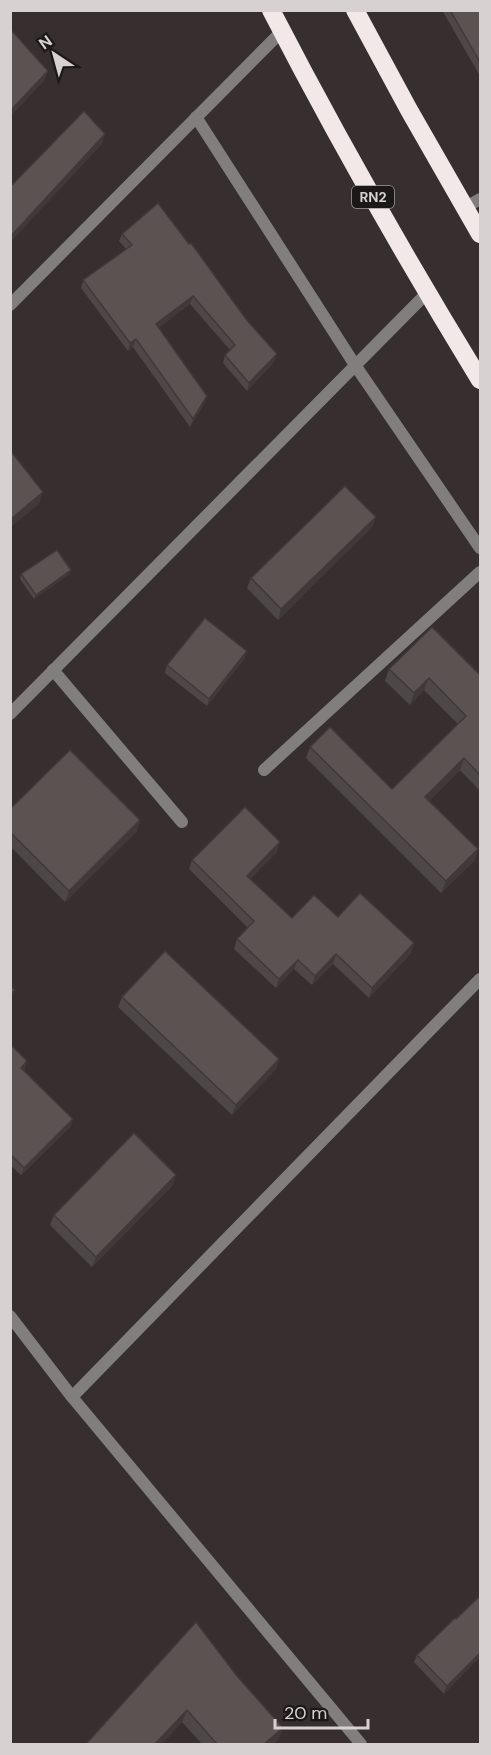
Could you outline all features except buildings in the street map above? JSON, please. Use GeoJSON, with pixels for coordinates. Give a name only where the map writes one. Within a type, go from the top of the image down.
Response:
{"type":"FeatureCollection","features":[{"type":"Feature","properties":{"kind":"highway","name":"RN2"},"geometry":{"type":"LineString","coordinates":[[271,10],[324,111],[427,293],[480,380]]}},
{"type":"Feature","properties":{"kind":"highway"},"geometry":{"type":"LineString","coordinates":[[355,10],[409,110],[473,203],[480,234]]}},
{"type":"Feature","properties":{"kind":"lane"},"geometry":{"type":"LineString","coordinates":[[10,305],[282,31]]}},
{"type":"Feature","properties":{"kind":"lane"},"geometry":{"type":"LineString","coordinates":[[196,117],[356,365],[480,548]]}},
{"type":"Feature","properties":{"kind":"lane"},"geometry":{"type":"LineString","coordinates":[[10,714],[427,293]]}},
{"type":"Feature","properties":{"kind":"lane"},"geometry":{"type":"LineString","coordinates":[[264,770],[480,572]]}},
{"type":"Feature","properties":{"kind":"lane"},"geometry":{"type":"LineString","coordinates":[[53,670],[182,822]]}},
{"type":"Feature","properties":{"kind":"lane"},"geometry":{"type":"LineString","coordinates":[[72,1397],[480,979]]}},
{"type":"Feature","properties":{"kind":"lane"},"geometry":{"type":"LineString","coordinates":[[10,1316],[72,1397],[361,1744]]}}]}
